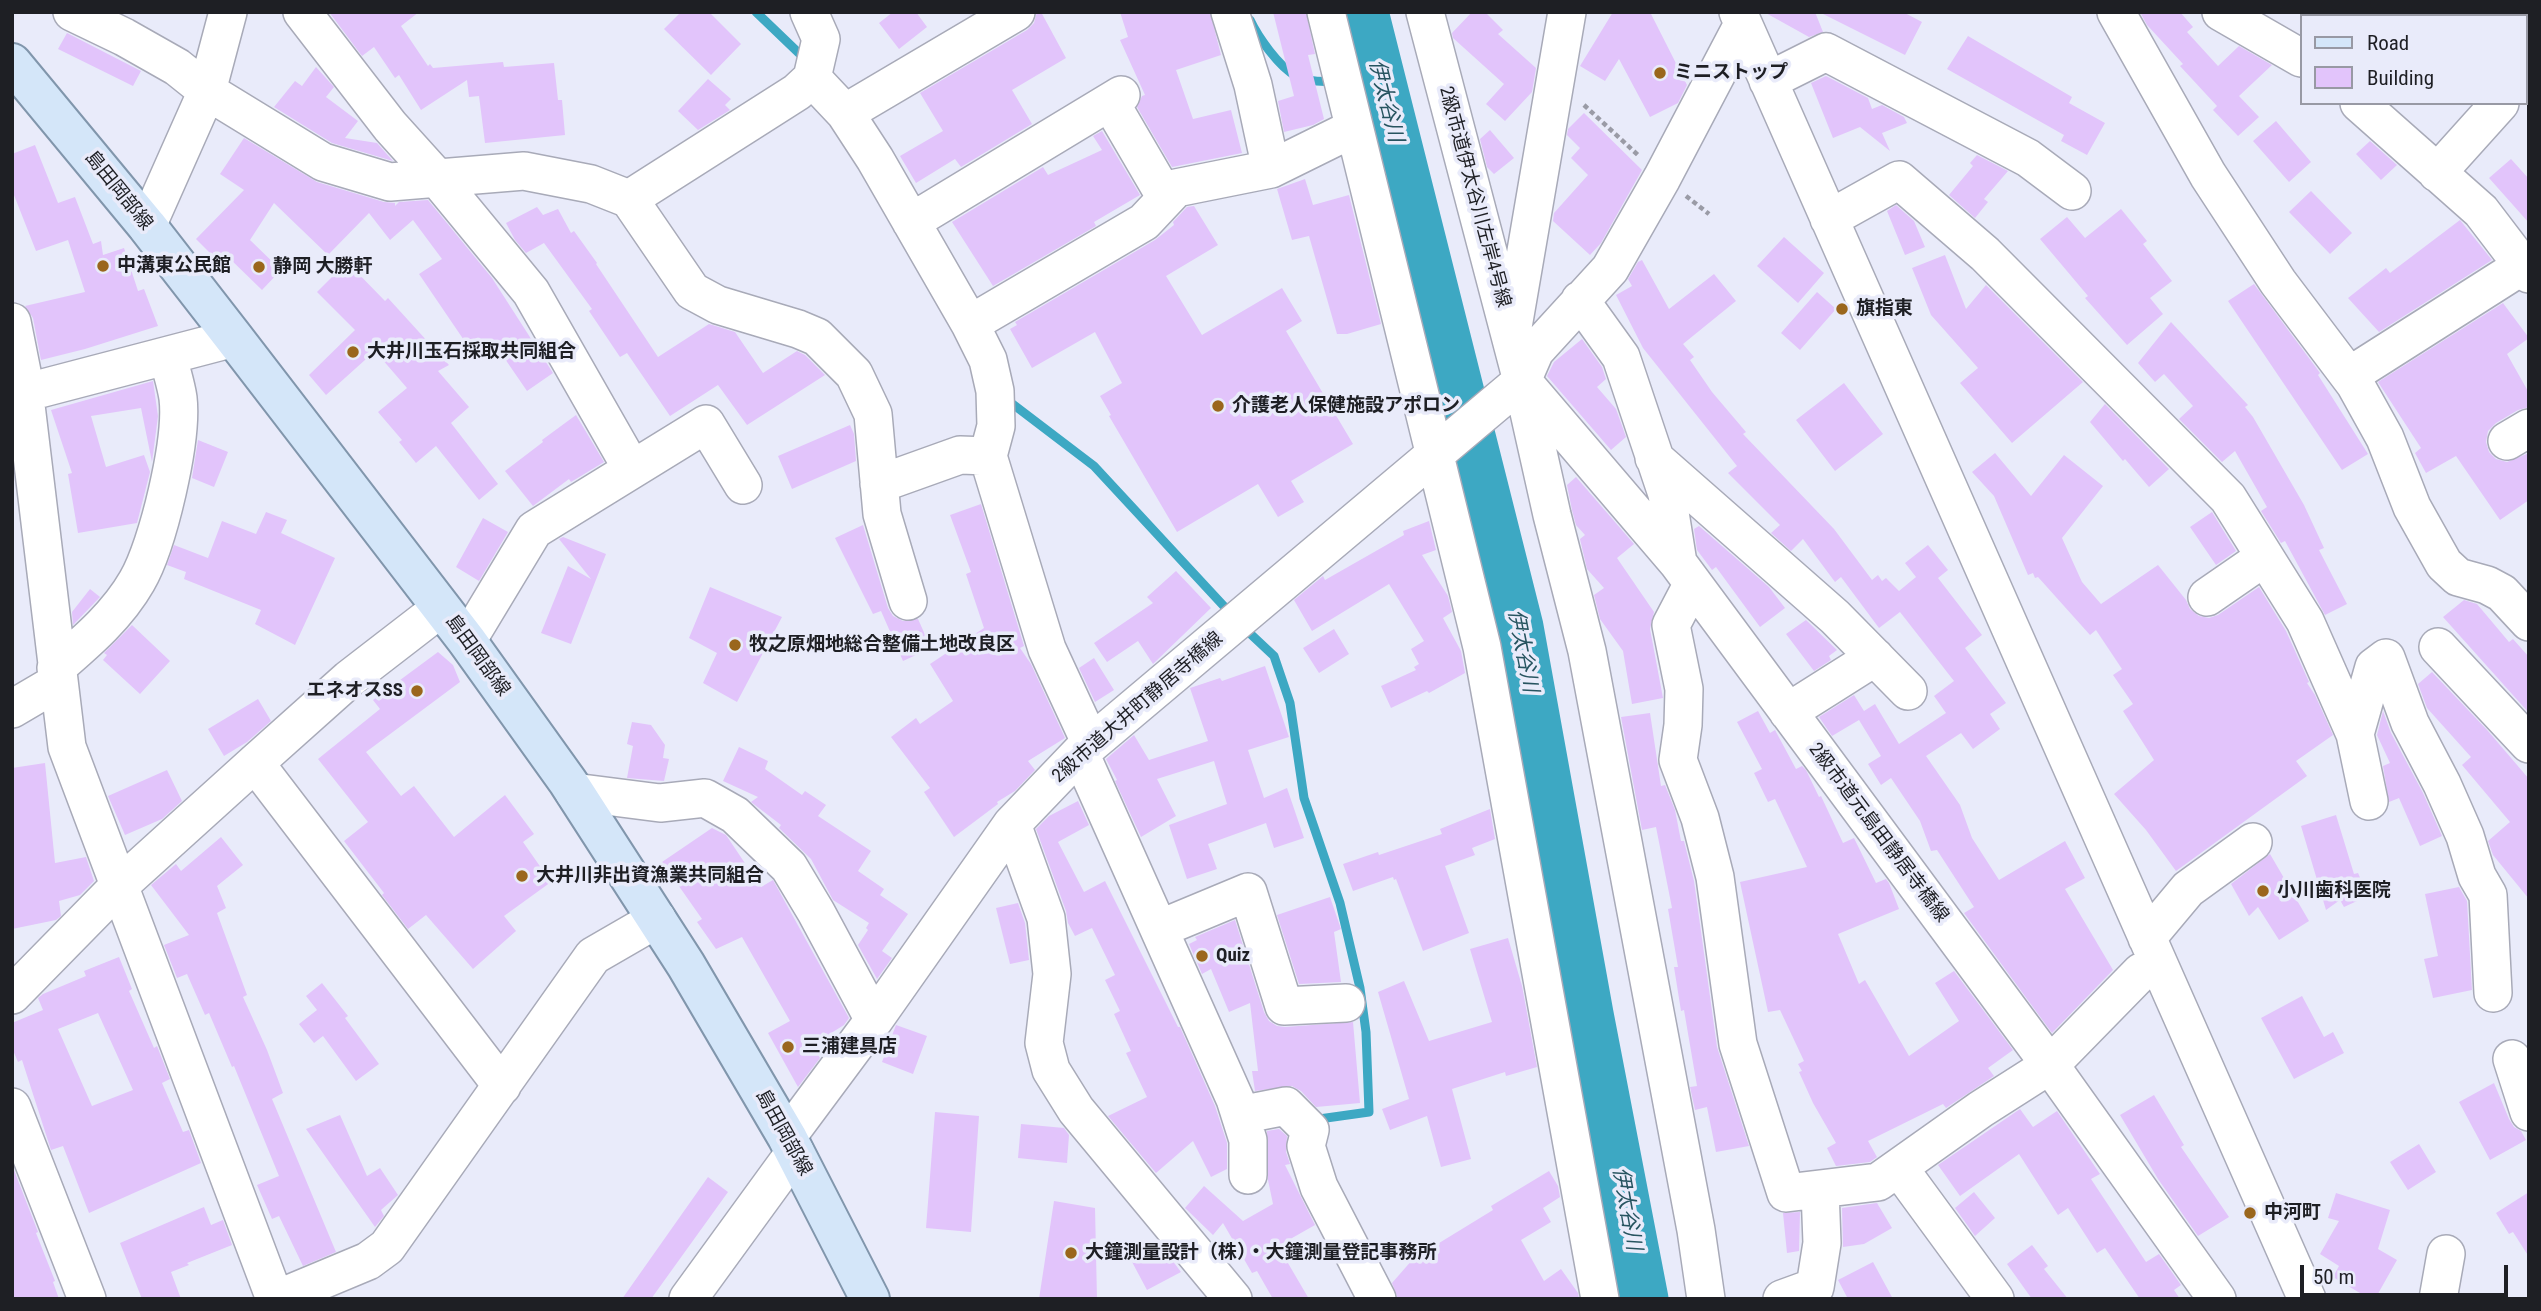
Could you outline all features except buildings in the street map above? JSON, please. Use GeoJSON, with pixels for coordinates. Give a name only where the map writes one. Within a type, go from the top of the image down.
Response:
{"type":"FeatureCollection","features":[{"type":"Feature","properties":{"kind":"main road","name":"島田岡部線"},"geometry":{"type":"LineString","coordinates":[[12,63],[147,226],[234,338],[467,641],[574,792],[657,919],[791,1144],[870,1299]]}},
{"type":"Feature","properties":{"kind":"street"},"geometry":{"type":"LineString","coordinates":[[72,12],[177,67],[207,91],[323,162],[390,181],[524,171],[591,184],[629,199],[692,291],[718,305],[817,337],[854,374],[873,414],[882,514],[908,601]]}},
{"type":"Feature","properties":{"kind":"street"},"geometry":{"type":"LineString","coordinates":[[147,226],[207,91],[228,12]]}},
{"type":"Feature","properties":{"kind":"street"},"geometry":{"type":"LineString","coordinates":[[302,12],[390,126],[437,178],[531,292],[632,470]]}},
{"type":"Feature","properties":{"kind":"street"},"geometry":{"type":"LineString","coordinates":[[629,199],[797,92],[812,78],[821,39],[809,12]]}},
{"type":"Feature","properties":{"kind":"street"},"geometry":{"type":"LineString","coordinates":[[845,113],[1016,12]]}},
{"type":"Feature","properties":{"kind":"street"},"geometry":{"type":"LineString","coordinates":[[1230,12],[1253,85],[1271,169]]}},
{"type":"Feature","properties":{"kind":"street"},"geometry":{"type":"LineString","coordinates":[[1326,12],[1439,452],[1482,647],[1600,1299]]}},
{"type":"Feature","properties":{"kind":"street","name":"2級市道伊太谷川左岸4号線"},"geometry":{"type":"LineString","coordinates":[[1425,12],[1511,339],[1518,385],[1587,651],[1696,1230],[1706,1299]]}},
{"type":"Feature","properties":{"kind":"street"},"geometry":{"type":"LineString","coordinates":[[1511,339],[1567,12]]}},
{"type":"Feature","properties":{"kind":"street"},"geometry":{"type":"LineString","coordinates":[[2116,12],[2208,175],[2278,282],[2349,376],[2385,438],[2412,507],[2444,564],[2458,577],[2487,585],[2502,593],[2529,622]]}},
{"type":"Feature","properties":{"kind":"street"},"geometry":{"type":"LineString","coordinates":[[2221,12],[2300,57]]}},
{"type":"Feature","properties":{"kind":"street"},"geometry":{"type":"LineString","coordinates":[[1741,18],[2144,955],[2307,1299]]}},
{"type":"Feature","properties":{"kind":"street"},"geometry":{"type":"LineString","coordinates":[[1518,385],[1535,351],[1610,269],[1662,178],[1741,18]]}},
{"type":"Feature","properties":{"kind":"street"},"geometry":{"type":"LineString","coordinates":[[1768,80],[1826,52],[2028,158],[2072,191]]}},
{"type":"Feature","properties":{"kind":"street"},"geometry":{"type":"LineString","coordinates":[[812,78],[845,113],[875,159],[988,360],[995,391],[996,426],[988,456],[1047,649],[1159,929],[1240,1115],[1248,1140],[1248,1175]]}},
{"type":"Feature","properties":{"kind":"street"},"geometry":{"type":"LineString","coordinates":[[911,222],[1115,99],[1166,198]]}},
{"type":"Feature","properties":{"kind":"street"},"geometry":{"type":"LineString","coordinates":[[2349,376],[2526,270],[2481,211],[2361,105]]}},
{"type":"Feature","properties":{"kind":"street"},"geometry":{"type":"LineString","coordinates":[[2437,173],[2498,105]]}},
{"type":"Feature","properties":{"kind":"street"},"geometry":{"type":"LineString","coordinates":[[970,324],[1144,222],[1176,188],[1271,169],[1354,128]]}},
{"type":"Feature","properties":{"kind":"street"},"geometry":{"type":"LineString","coordinates":[[1829,219],[1899,180],[1985,254],[2228,498],[2305,621],[2355,734],[2369,801]]}},
{"type":"Feature","properties":{"kind":"street"},"geometry":{"type":"LineString","coordinates":[[1580,300],[1621,357],[1667,494],[1686,573],[1671,625],[1684,689],[1678,760],[1700,818],[1715,877],[1738,1044],[1786,1193],[1878,1182],[1981,1109],[2050,1065],[2144,955],[2188,889],[2253,842]]}},
{"type":"Feature","properties":{"kind":"street"},"geometry":{"type":"LineString","coordinates":[[12,322],[67,747],[276,1299],[368,1261],[387,1247],[593,956],[657,919]]}},
{"type":"Feature","properties":{"kind":"street"},"geometry":{"type":"LineString","coordinates":[[19,380],[168,356],[234,338]]}},
{"type":"Feature","properties":{"kind":"street"},"geometry":{"type":"LineString","coordinates":[[12,709],[57,675],[94,636],[137,582],[152,549],[177,435],[178,400],[168,356]]}},
{"type":"Feature","properties":{"kind":"street","name":"2級市道大井町静居寺橋線"},"geometry":{"type":"LineString","coordinates":[[688,1299],[874,1020],[1012,824],[1086,748],[1518,385]]}},
{"type":"Feature","properties":{"kind":"street","name":"2級市道元島田静居寺橋線"},"geometry":{"type":"LineString","coordinates":[[1518,385],[1686,573],[2050,1065],[2217,1299]]}},
{"type":"Feature","properties":{"kind":"street"},"geometry":{"type":"LineString","coordinates":[[467,641],[534,530],[706,424],[743,485]]}},
{"type":"Feature","properties":{"kind":"street"},"geometry":{"type":"LineString","coordinates":[[879,484],[960,454],[988,456]]}},
{"type":"Feature","properties":{"kind":"street"},"geometry":{"type":"LineString","coordinates":[[1654,458],[1835,617],[1908,691]]}},
{"type":"Feature","properties":{"kind":"street"},"geometry":{"type":"LineString","coordinates":[[2207,597],[2265,557]]}},
{"type":"Feature","properties":{"kind":"street"},"geometry":{"type":"LineString","coordinates":[[12,995],[119,886],[349,678],[441,608]]}},
{"type":"Feature","properties":{"kind":"street"},"geometry":{"type":"LineString","coordinates":[[2438,647],[2529,744]]}},
{"type":"Feature","properties":{"kind":"street"},"geometry":{"type":"LineString","coordinates":[[1788,712],[1875,657]]}},
{"type":"Feature","properties":{"kind":"street"},"geometry":{"type":"LineString","coordinates":[[2355,734],[2374,667],[2386,658],[2410,723],[2442,784],[2465,836],[2477,876],[2488,895],[2493,993]]}},
{"type":"Feature","properties":{"kind":"street"},"geometry":{"type":"LineString","coordinates":[[255,763],[502,1086]]}},
{"type":"Feature","properties":{"kind":"street"},"geometry":{"type":"LineString","coordinates":[[574,792],[660,803],[705,798],[736,815],[789,867],[874,1020]]}},
{"type":"Feature","properties":{"kind":"street"},"geometry":{"type":"LineString","coordinates":[[1012,824],[1046,918],[1052,974],[1044,1044],[1051,1070],[1076,1110],[1233,1299]]}},
{"type":"Feature","properties":{"kind":"street"},"geometry":{"type":"LineString","coordinates":[[1159,929],[1248,892],[1284,1006],[1346,1003]]}},
{"type":"Feature","properties":{"kind":"street"},"geometry":{"type":"LineString","coordinates":[[2512,1059],[2529,1112]]}},
{"type":"Feature","properties":{"kind":"street"},"geometry":{"type":"LineString","coordinates":[[1240,1115],[1286,1106],[1310,1130],[1306,1146],[1319,1187],[1377,1299]]}},
{"type":"Feature","properties":{"kind":"street"},"geometry":{"type":"LineString","coordinates":[[12,1107],[87,1299]]}},
{"type":"Feature","properties":{"kind":"street"},"geometry":{"type":"LineString","coordinates":[[1899,1168],[1995,1299]]}},
{"type":"Feature","properties":{"kind":"street"},"geometry":{"type":"LineString","coordinates":[[1782,1299],[1815,1287],[1822,1243],[1820,1189]]}},
{"type":"Feature","properties":{"kind":"street"},"geometry":{"type":"LineString","coordinates":[[2438,1299],[2446,1254]]}},
{"type":"Feature","properties":{"kind":"path"},"geometry":{"type":"LineString","coordinates":[[1555,78],[1662,178],[1709,214]]}},
{"type":"Feature","properties":{"kind":"waterway"},"geometry":{"type":"LineString","coordinates":[[756,12],[805,59]]}},
{"type":"Feature","properties":{"kind":"waterway","name":"伊太谷川"},"geometry":{"type":"LineString","coordinates":[[1363,12],[1518,627],[1643,1299]]}},
{"type":"Feature","properties":{"kind":"waterway"},"geometry":{"type":"LineString","coordinates":[[1250,20],[1258,35],[1289,72],[1305,79],[1335,81]]}},
{"type":"Feature","properties":{"kind":"waterway"},"geometry":{"type":"LineString","coordinates":[[1352,80],[1379,78]]}},
{"type":"Feature","properties":{"kind":"waterway"},"geometry":{"type":"LineString","coordinates":[[1006,399],[1094,466],[1233,616]]}},
{"type":"Feature","properties":{"kind":"waterway"},"geometry":{"type":"LineString","coordinates":[[1242,626],[1274,656],[1290,703],[1304,798],[1340,903],[1360,988],[1366,1032],[1369,1112],[1312,1120]]}},
{"type":"Feature","properties":{"kind":"place","name":"ミニストップ"},"geometry":{"type":"Point","coordinates":[1660,73]}},
{"type":"Feature","properties":{"kind":"place","name":"中溝東公民館"},"geometry":{"type":"Point","coordinates":[103,266]}},
{"type":"Feature","properties":{"kind":"place","name":"静岡 大勝軒"},"geometry":{"type":"Point","coordinates":[259,267]}},
{"type":"Feature","properties":{"kind":"place","name":"旗指東"},"geometry":{"type":"Point","coordinates":[1842,309]}},
{"type":"Feature","properties":{"kind":"place","name":"大井川玉石採取共同組合"},"geometry":{"type":"Point","coordinates":[353,352]}},
{"type":"Feature","properties":{"kind":"place","name":"介護老人保健施設アポロン"},"geometry":{"type":"Point","coordinates":[1218,406]}},
{"type":"Feature","properties":{"kind":"place","name":"牧之原畑地総合整備土地改良区"},"geometry":{"type":"Point","coordinates":[735,645]}},
{"type":"Feature","properties":{"kind":"place","name":"エネオスSS"},"geometry":{"type":"Point","coordinates":[417,691]}},
{"type":"Feature","properties":{"kind":"place","name":"大井川非出資漁業共同組合"},"geometry":{"type":"Point","coordinates":[522,876]}},
{"type":"Feature","properties":{"kind":"place","name":"小川歯科医院"},"geometry":{"type":"Point","coordinates":[2263,891]}},
{"type":"Feature","properties":{"kind":"place","name":"Quiz"},"geometry":{"type":"Point","coordinates":[1202,956]}},
{"type":"Feature","properties":{"kind":"place","name":"三浦建具店"},"geometry":{"type":"Point","coordinates":[788,1047]}},
{"type":"Feature","properties":{"kind":"place","name":"中河町"},"geometry":{"type":"Point","coordinates":[2250,1213]}},
{"type":"Feature","properties":{"kind":"place","name":"大鐘測量設計（株）・大鐘測量登記事務所"},"geometry":{"type":"Point","coordinates":[1071,1253]}}]}
